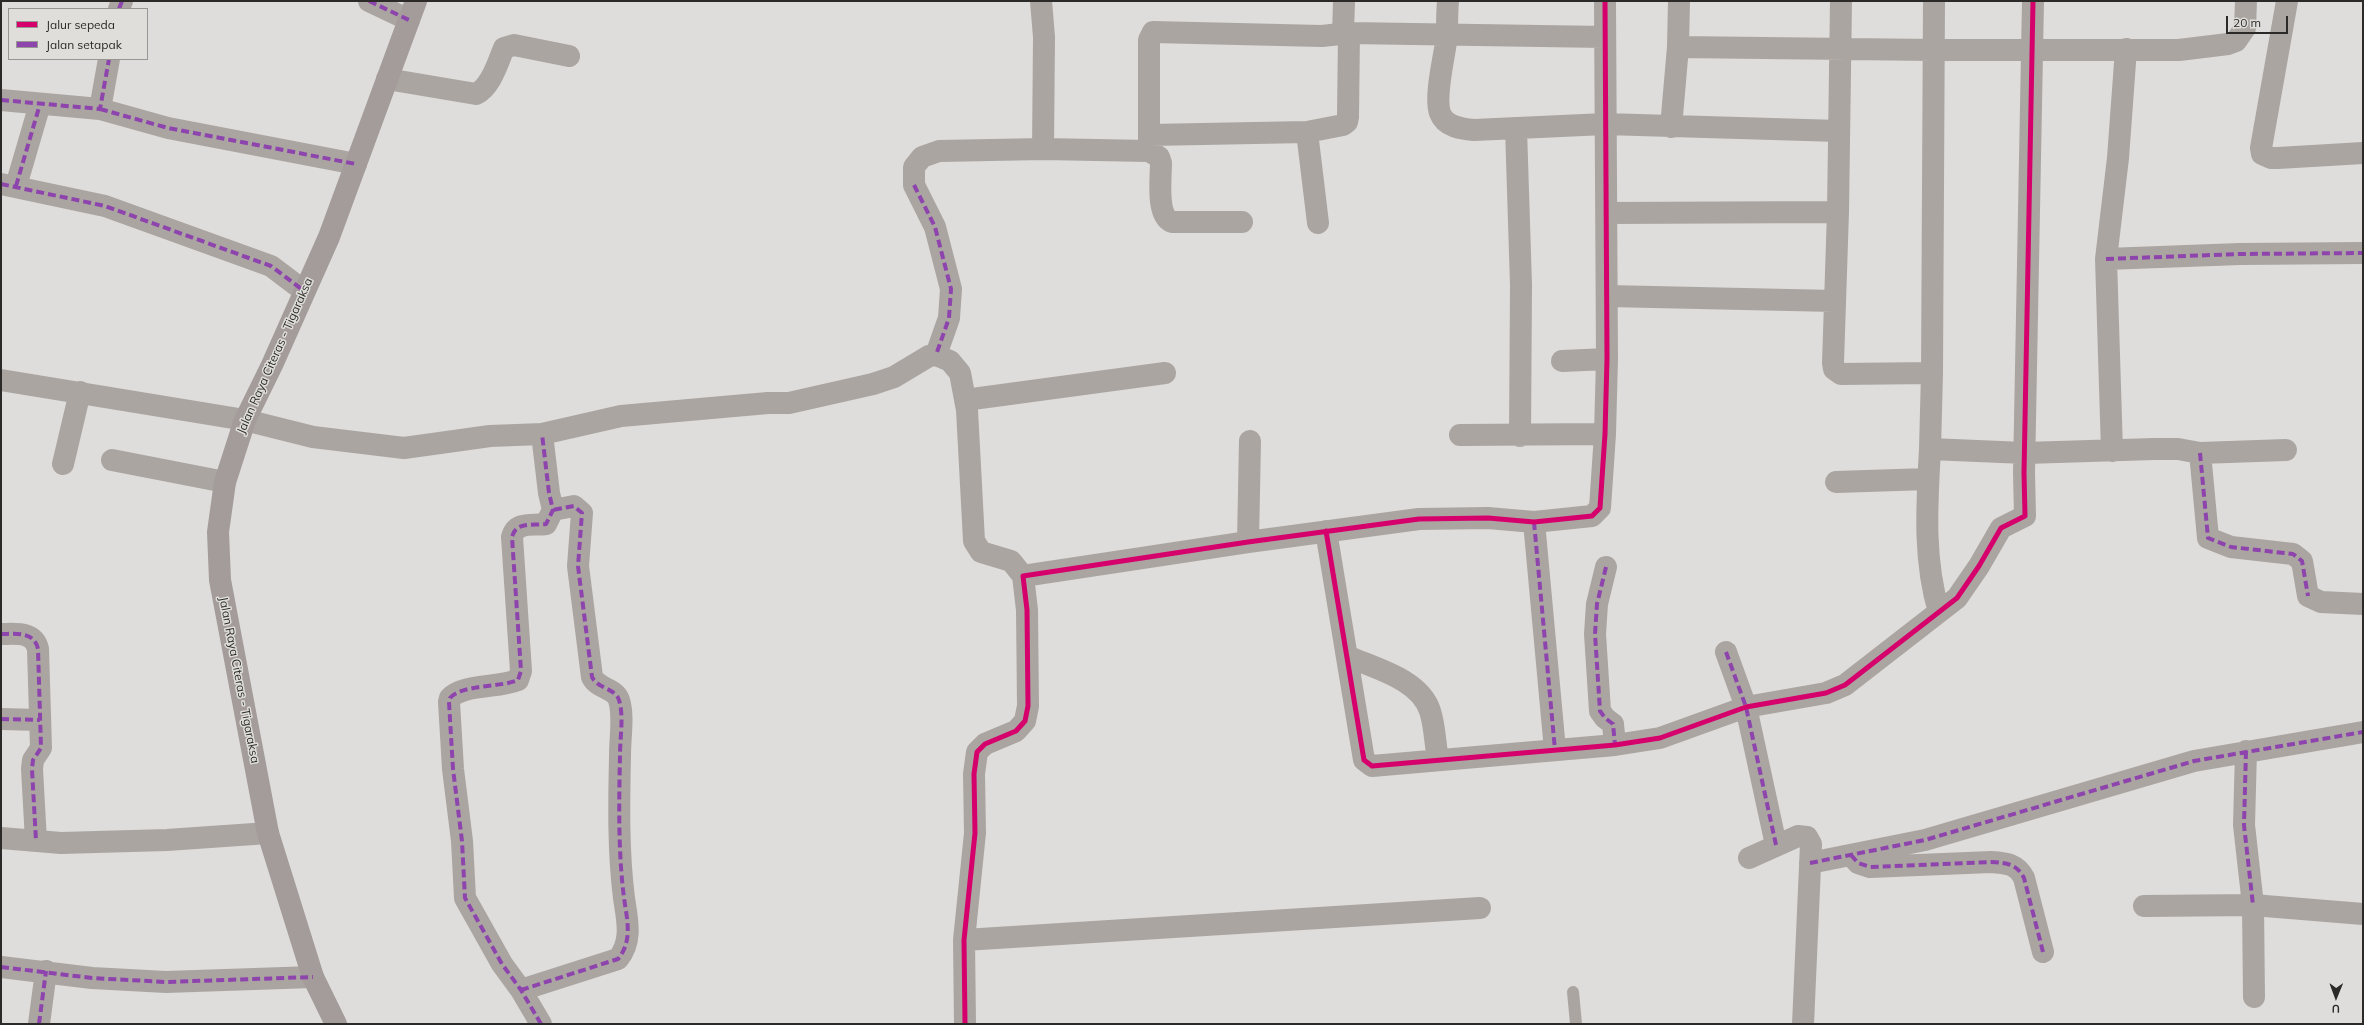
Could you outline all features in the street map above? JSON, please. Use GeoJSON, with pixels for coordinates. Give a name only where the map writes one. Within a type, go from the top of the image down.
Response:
{"type":"FeatureCollection","features":[{"type":"Feature","properties":{"kind":"main road","name":"Jalan Raya Citeras - Tigaraksa"},"geometry":{"type":"LineString","coordinates":[[336,1024],[314,977],[268,833],[220,580],[218,532],[225,482],[245,420],[272,365],[329,237],[413,10]]}},
{"type":"Feature","properties":{"kind":"street"},"geometry":{"type":"LineString","coordinates":[[369,1],[413,10]]}},
{"type":"Feature","properties":{"kind":"street"},"geometry":{"type":"LineString","coordinates":[[1041,1],[1044,37],[1043,149]]}},
{"type":"Feature","properties":{"kind":"street"},"geometry":{"type":"LineString","coordinates":[[936,355],[948,318],[951,289],[936,227],[914,185],[914,167],[922,157],[939,151],[1043,149],[1149,143],[1307,132],[1337,127],[1347,122],[1346,33],[1344,1]]}},
{"type":"Feature","properties":{"kind":"street"},"geometry":{"type":"LineString","coordinates":[[1448,1],[1447,36],[1440,85],[1440,112],[1446,122],[1459,128],[1474,130],[1605,124],[1671,128],[1839,131]]}},
{"type":"Feature","properties":{"kind":"street"},"geometry":{"type":"LineString","coordinates":[[1023,576],[1248,542],[1419,519],[1488,518],[1534,522],[1592,516],[1600,508],[1606,434],[1608,359],[1608,214],[1605,124],[1605,1]]}},
{"type":"Feature","properties":{"kind":"street"},"geometry":{"type":"LineString","coordinates":[[1671,128],[1678,47],[1679,1]]}},
{"type":"Feature","properties":{"kind":"street"},"geometry":{"type":"LineString","coordinates":[[1841,1],[1842,49],[1838,212],[1832,363],[1837,373],[1868,376],[1932,373]]}},
{"type":"Feature","properties":{"kind":"street"},"geometry":{"type":"LineString","coordinates":[[1934,1],[1932,373],[1927,552],[1932,590],[1939,612]]}},
{"type":"Feature","properties":{"kind":"street"},"geometry":{"type":"LineString","coordinates":[[1326,531],[1364,760],[1372,766],[1615,745],[1660,738],[1746,707],[1826,693],[1845,684],[1957,598],[1967,585],[2001,528],[2025,516],[2033,1]]}},
{"type":"Feature","properties":{"kind":"street"},"geometry":{"type":"LineString","coordinates":[[1678,47],[1933,50],[2179,50],[2228,44],[2236,41],[2245,28],[2246,1]]}},
{"type":"Feature","properties":{"kind":"street"},"geometry":{"type":"LineString","coordinates":[[2288,1],[2261,148],[2262,154],[2271,158],[2278,158],[2363,153]]}},
{"type":"Feature","properties":{"kind":"street"},"geometry":{"type":"LineString","coordinates":[[1242,222],[1172,222],[1166,218],[1162,209],[1161,163],[1159,157],[1149,143],[1149,40],[1153,32],[1322,36],[1346,33],[1605,38]]}},
{"type":"Feature","properties":{"kind":"street"},"geometry":{"type":"LineString","coordinates":[[387,79],[476,94],[482,91],[504,48],[508,46],[514,45],[569,56]]}},
{"type":"Feature","properties":{"kind":"street"},"geometry":{"type":"LineString","coordinates":[[2112,451],[2106,259],[2118,158],[2126,49]]}},
{"type":"Feature","properties":{"kind":"street"},"geometry":{"type":"LineString","coordinates":[[100,109],[109,60]]}},
{"type":"Feature","properties":{"kind":"street"},"geometry":{"type":"LineString","coordinates":[[1,100],[100,109],[168,128],[356,164]]}},
{"type":"Feature","properties":{"kind":"street"},"geometry":{"type":"LineString","coordinates":[[40,104],[9,185],[105,206],[271,266],[304,291]]}},
{"type":"Feature","properties":{"kind":"street"},"geometry":{"type":"LineString","coordinates":[[1516,128],[1521,286],[1520,436]]}},
{"type":"Feature","properties":{"kind":"street"},"geometry":{"type":"LineString","coordinates":[[1307,132],[1318,223]]}},
{"type":"Feature","properties":{"kind":"street"},"geometry":{"type":"LineString","coordinates":[[1608,214],[1838,212]]}},
{"type":"Feature","properties":{"kind":"street"},"geometry":{"type":"LineString","coordinates":[[2106,259],[2240,254],[2363,253]]}},
{"type":"Feature","properties":{"kind":"street"},"geometry":{"type":"LineString","coordinates":[[1608,296],[1834,301]]}},
{"type":"Feature","properties":{"kind":"street"},"geometry":{"type":"LineString","coordinates":[[1,380],[245,420],[313,437],[404,448],[490,436],[542,434],[621,416],[789,403],[821,397],[894,377],[923,358],[936,355],[950,361],[960,373],[965,400],[974,541],[981,552],[1011,561],[1023,576],[1026,610],[1028,706],[1025,721],[1016,731],[985,744],[977,752],[974,774],[975,833],[964,940],[965,1024]]}},
{"type":"Feature","properties":{"kind":"street"},"geometry":{"type":"LineString","coordinates":[[1562,361],[1608,359]]}},
{"type":"Feature","properties":{"kind":"street"},"geometry":{"type":"LineString","coordinates":[[965,400],[1165,372]]}},
{"type":"Feature","properties":{"kind":"street"},"geometry":{"type":"LineString","coordinates":[[63,464],[80,392]]}},
{"type":"Feature","properties":{"kind":"street"},"geometry":{"type":"LineString","coordinates":[[540,1024],[521,990],[502,964],[465,898],[462,842],[453,769],[449,702],[450,698],[458,691],[508,684],[518,680],[521,671],[512,537],[514,529],[518,526],[546,524],[553,510],[549,493],[542,434]]}},
{"type":"Feature","properties":{"kind":"street"},"geometry":{"type":"LineString","coordinates":[[1460,435],[1520,436],[1606,434]]}},
{"type":"Feature","properties":{"kind":"street"},"geometry":{"type":"LineString","coordinates":[[1248,542],[1250,441]]}},
{"type":"Feature","properties":{"kind":"street"},"geometry":{"type":"LineString","coordinates":[[1930,449],[2025,453],[2178,449],[2200,452],[2286,450]]}},
{"type":"Feature","properties":{"kind":"street"},"geometry":{"type":"LineString","coordinates":[[2200,452],[2208,538],[2231,547],[2293,554],[2302,562],[2308,596],[2321,602],[2363,604]]}},
{"type":"Feature","properties":{"kind":"street"},"geometry":{"type":"LineString","coordinates":[[112,460],[225,482]]}},
{"type":"Feature","properties":{"kind":"street"},"geometry":{"type":"LineString","coordinates":[[1836,482],[1928,479]]}},
{"type":"Feature","properties":{"kind":"street"},"geometry":{"type":"LineString","coordinates":[[521,990],[618,959],[625,950],[629,931],[621,870],[621,729],[619,703],[616,695],[599,686],[592,677],[578,566],[582,513],[574,506],[553,510]]}},
{"type":"Feature","properties":{"kind":"street"},"geometry":{"type":"LineString","coordinates":[[1534,522],[1555,750]]}},
{"type":"Feature","properties":{"kind":"street"},"geometry":{"type":"LineString","coordinates":[[1606,567],[1597,604],[1596,659],[1599,706],[1602,715],[1613,724],[1615,745]]}},
{"type":"Feature","properties":{"kind":"street"},"geometry":{"type":"LineString","coordinates":[[1,634],[30,636],[37,644],[41,748],[33,760],[32,769],[36,841]]}},
{"type":"Feature","properties":{"kind":"street"},"geometry":{"type":"LineString","coordinates":[[1726,652],[1746,707],[1776,845]]}},
{"type":"Feature","properties":{"kind":"street"},"geometry":{"type":"LineString","coordinates":[[1346,656],[1392,675],[1411,686],[1424,697],[1430,711],[1438,760]]}},
{"type":"Feature","properties":{"kind":"street"},"geometry":{"type":"LineString","coordinates":[[1,719],[40,720]]}},
{"type":"Feature","properties":{"kind":"street"},"geometry":{"type":"LineString","coordinates":[[1810,863],[1925,840],[2194,761],[2363,732]]}},
{"type":"Feature","properties":{"kind":"street"},"geometry":{"type":"LineString","coordinates":[[2246,751],[2244,825],[2254,905],[2254,997]]}},
{"type":"Feature","properties":{"kind":"street"},"geometry":{"type":"LineString","coordinates":[[1,838],[61,843],[159,840],[268,833]]}},
{"type":"Feature","properties":{"kind":"street"},"geometry":{"type":"LineString","coordinates":[[1749,858],[1798,836],[1807,837],[1811,844],[1803,1024]]}},
{"type":"Feature","properties":{"kind":"street"},"geometry":{"type":"LineString","coordinates":[[1852,855],[1858,863],[1870,867],[1991,862],[2007,863],[2019,869],[2024,878],[2043,952]]}},
{"type":"Feature","properties":{"kind":"street"},"geometry":{"type":"LineString","coordinates":[[2144,906],[2254,905],[2363,914]]}},
{"type":"Feature","properties":{"kind":"street"},"geometry":{"type":"LineString","coordinates":[[964,940],[1480,908]]}},
{"type":"Feature","properties":{"kind":"street"},"geometry":{"type":"LineString","coordinates":[[1,967],[46,971],[92,978],[166,982],[314,977]]}},
{"type":"Feature","properties":{"kind":"street"},"geometry":{"type":"LineString","coordinates":[[39,1024],[46,971]]}},
{"type":"Feature","properties":{"kind":"lane"},"geometry":{"type":"LineString","coordinates":[[1573,992],[1576,1024]]}},
{"type":"Feature","properties":{"kind":"marked path"},"geometry":{"type":"LineString","coordinates":[[119,8],[122,1]]}},
{"type":"Feature","properties":{"kind":"marked path"},"geometry":{"type":"LineString","coordinates":[[369,1],[409,20]]}},
{"type":"Feature","properties":{"kind":"marked path"},"geometry":{"type":"LineString","coordinates":[[1,100],[100,109],[109,60]]}},
{"type":"Feature","properties":{"kind":"marked path"},"geometry":{"type":"LineString","coordinates":[[16,186],[40,104]]}},
{"type":"Feature","properties":{"kind":"marked path"},"geometry":{"type":"LineString","coordinates":[[100,109],[168,128],[356,164]]}},
{"type":"Feature","properties":{"kind":"marked path"},"geometry":{"type":"LineString","coordinates":[[1,184],[105,206],[271,266],[304,291]]}},
{"type":"Feature","properties":{"kind":"marked path"},"geometry":{"type":"LineString","coordinates":[[914,185],[935,227],[951,289],[949,318],[936,355]]}},
{"type":"Feature","properties":{"kind":"marked path"},"geometry":{"type":"LineString","coordinates":[[2106,259],[2240,254],[2363,253]]}},
{"type":"Feature","properties":{"kind":"marked path"},"geometry":{"type":"LineString","coordinates":[[541,1024],[521,990],[502,964],[465,898],[462,841],[453,769],[449,702],[450,698],[463,690],[518,680],[521,671],[512,537],[517,528],[521,526],[546,524],[553,510],[549,493],[542,434]]}},
{"type":"Feature","properties":{"kind":"marked path"},"geometry":{"type":"LineString","coordinates":[[2200,453],[2208,538],[2231,547],[2293,554],[2302,561],[2308,596]]}},
{"type":"Feature","properties":{"kind":"marked path"},"geometry":{"type":"LineString","coordinates":[[521,990],[618,959],[626,945],[628,930],[622,880],[619,826],[620,748],[622,720],[619,700],[614,693],[598,684],[592,677],[578,566],[582,513],[574,506],[553,510]]}},
{"type":"Feature","properties":{"kind":"marked path"},"geometry":{"type":"LineString","coordinates":[[1534,522],[1555,750],[1558,750]]}},
{"type":"Feature","properties":{"kind":"marked path"},"geometry":{"type":"LineString","coordinates":[[1606,567],[1597,604],[1595,634],[1600,711],[1605,718],[1613,724],[1615,745]]}},
{"type":"Feature","properties":{"kind":"marked path"},"geometry":{"type":"LineString","coordinates":[[1,634],[18,634],[28,636],[33,639],[38,649],[41,748],[33,760],[32,769],[36,841]]}},
{"type":"Feature","properties":{"kind":"marked path"},"geometry":{"type":"LineString","coordinates":[[1726,652],[1746,707],[1776,845]]}},
{"type":"Feature","properties":{"kind":"marked path"},"geometry":{"type":"LineString","coordinates":[[1,719],[40,720]]}},
{"type":"Feature","properties":{"kind":"marked path"},"geometry":{"type":"LineString","coordinates":[[1810,863],[1925,840],[2194,761],[2363,732]]}},
{"type":"Feature","properties":{"kind":"marked path"},"geometry":{"type":"LineString","coordinates":[[2246,751],[2244,825],[2253,905]]}},
{"type":"Feature","properties":{"kind":"marked path"},"geometry":{"type":"LineString","coordinates":[[1851,855],[1858,863],[1870,867],[1991,862],[2007,864],[2015,867],[2024,878],[2043,952]]}},
{"type":"Feature","properties":{"kind":"marked path"},"geometry":{"type":"LineString","coordinates":[[1,967],[92,978],[166,982],[313,977]]}},
{"type":"Feature","properties":{"kind":"marked path"},"geometry":{"type":"LineString","coordinates":[[39,1024],[46,971]]}},
{"type":"Feature","properties":{"kind":"cycle path"},"geometry":{"type":"LineString","coordinates":[[965,1024],[964,940],[975,833],[974,774],[977,752],[985,744],[1016,731],[1025,721],[1028,706],[1027,610],[1023,576],[1248,542],[1419,519],[1488,518],[1534,522],[1592,516],[1600,508],[1605,434],[1607,359],[1605,1]]}},
{"type":"Feature","properties":{"kind":"cycle path"},"geometry":{"type":"LineString","coordinates":[[1326,531],[1364,760],[1372,766],[1615,745],[1660,738],[1746,707],[1826,693],[1845,685],[1957,598],[1979,566],[2001,528],[2025,516],[2024,473],[2033,1]]}}]}
